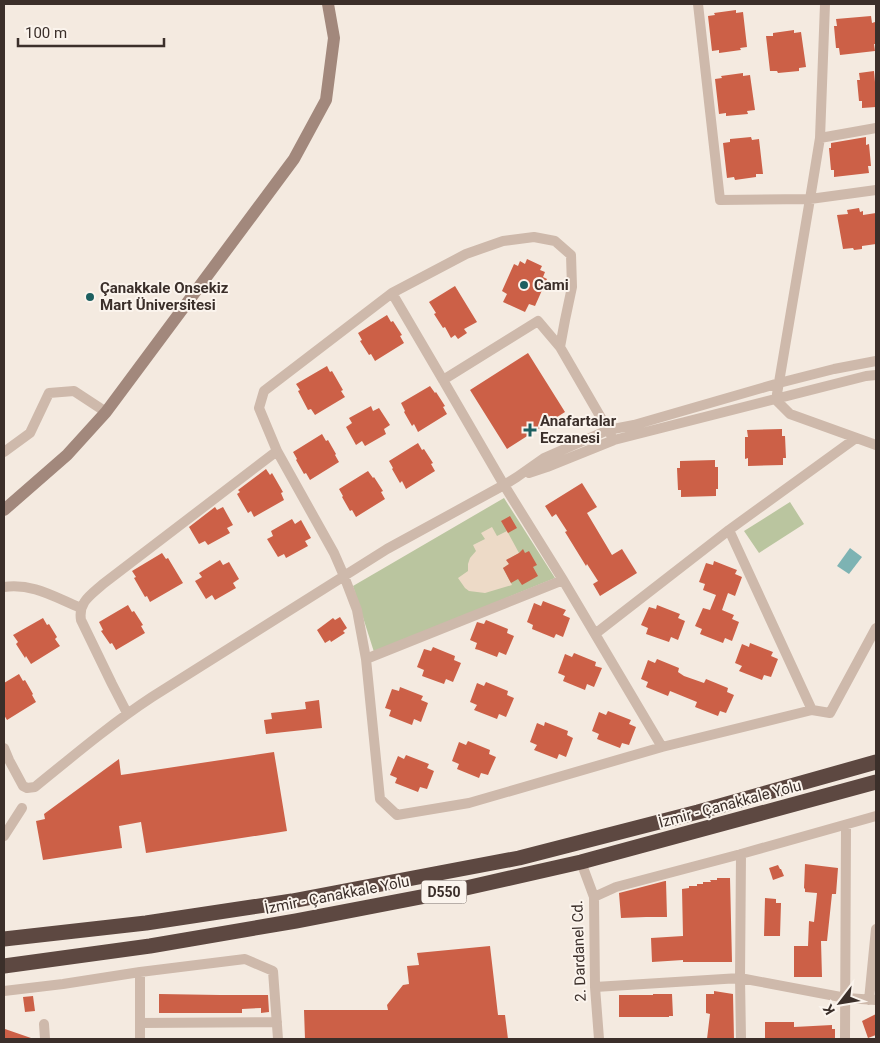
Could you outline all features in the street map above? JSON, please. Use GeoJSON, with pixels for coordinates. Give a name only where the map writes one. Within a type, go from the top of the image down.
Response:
{"type":"FeatureCollection","features":[{"type":"Feature","properties":{"kind":"highway","name":"İzmir - Çanakkale Yolu"},"geometry":{"type":"LineString","coordinates":[[4,939],[146,923],[292,901],[519,858],[698,812],[876,762]]}},
{"type":"Feature","properties":{"kind":"highway","name":"İzmir - Çanakkale Yolu"},"geometry":{"type":"LineString","coordinates":[[4,966],[150,946],[296,921],[458,890],[581,862],[876,782]]}},
{"type":"Feature","properties":{"kind":"street"},"geometry":{"type":"LineString","coordinates":[[4,510],[67,455],[106,412],[294,159],[326,100],[334,38],[328,4]]}},
{"type":"Feature","properties":{"kind":"street"},"geometry":{"type":"LineString","coordinates":[[698,4],[720,200],[810,199],[876,190]]}},
{"type":"Feature","properties":{"kind":"street"},"geometry":{"type":"LineString","coordinates":[[776,400],[820,138],[824,4]]}},
{"type":"Feature","properties":{"kind":"street"},"geometry":{"type":"LineString","coordinates":[[820,138],[876,128]]}},
{"type":"Feature","properties":{"kind":"street"},"geometry":{"type":"LineString","coordinates":[[560,347],[572,287],[571,254],[555,241],[534,238],[503,241],[466,254],[392,293],[264,391],[259,408],[277,451],[334,553],[357,610],[366,659],[380,799],[397,815],[469,803],[662,747],[812,710],[830,713],[876,628]]}},
{"type":"Feature","properties":{"kind":"street"},"geometry":{"type":"LineString","coordinates":[[392,293],[504,485],[662,747]]}},
{"type":"Feature","properties":{"kind":"street"},"geometry":{"type":"LineString","coordinates":[[443,380],[538,321],[560,347],[614,440]]}},
{"type":"Feature","properties":{"kind":"street"},"geometry":{"type":"LineString","coordinates":[[4,748],[22,786],[27,788],[35,787],[127,713],[152,696],[387,549],[504,485],[544,458],[608,430],[634,425],[834,369],[876,361]]}},
{"type":"Feature","properties":{"kind":"street"},"geometry":{"type":"LineString","coordinates":[[517,477],[614,440],[876,375]]}},
{"type":"Feature","properties":{"kind":"street"},"geometry":{"type":"LineString","coordinates":[[4,452],[30,433],[49,393],[74,391],[106,412]]}},
{"type":"Feature","properties":{"kind":"street"},"geometry":{"type":"LineString","coordinates":[[776,400],[790,414],[876,445]]}},
{"type":"Feature","properties":{"kind":"street"},"geometry":{"type":"LineString","coordinates":[[595,634],[729,530],[856,438]]}},
{"type":"Feature","properties":{"kind":"street"},"geometry":{"type":"LineString","coordinates":[[127,713],[81,620],[81,608],[84,602],[103,584],[277,451]]}},
{"type":"Feature","properties":{"kind":"street"},"geometry":{"type":"LineString","coordinates":[[729,530],[812,710]]}},
{"type":"Feature","properties":{"kind":"street"},"geometry":{"type":"LineString","coordinates":[[366,659],[563,580]]}},
{"type":"Feature","properties":{"kind":"street"},"geometry":{"type":"LineString","coordinates":[[4,587],[20,586],[34,588],[81,608]]}},
{"type":"Feature","properties":{"kind":"street"},"geometry":{"type":"LineString","coordinates":[[4,836],[22,808]]}},
{"type":"Feature","properties":{"kind":"street"},"geometry":{"type":"LineString","coordinates":[[594,897],[616,887],[876,816]]}},
{"type":"Feature","properties":{"kind":"street"},"geometry":{"type":"LineString","coordinates":[[845,1039],[846,825]]}},
{"type":"Feature","properties":{"kind":"street"},"geometry":{"type":"LineString","coordinates":[[741,854],[741,1039]]}},
{"type":"Feature","properties":{"kind":"street","name":"2. Dardanel Cd."},"geometry":{"type":"LineString","coordinates":[[581,862],[594,897],[595,987],[599,1039]]}},
{"type":"Feature","properties":{"kind":"street"},"geometry":{"type":"LineString","coordinates":[[595,987],[740,978],[846,998],[873,1000],[876,929]]}},
{"type":"Feature","properties":{"kind":"street"},"geometry":{"type":"LineString","coordinates":[[4,991],[245,959],[274,971],[278,1039]]}},
{"type":"Feature","properties":{"kind":"street"},"geometry":{"type":"LineString","coordinates":[[140,972],[140,1039]]}},
{"type":"Feature","properties":{"kind":"street"},"geometry":{"type":"LineString","coordinates":[[140,1023],[277,1022]]}},
{"type":"Feature","properties":{"kind":"street"},"geometry":{"type":"LineString","coordinates":[[44,1024],[45,1039]]}},
{"type":"Feature","properties":{"kind":"green space"},"geometry":{"type":"Polygon","coordinates":[[[504,498],[555,578],[374,652],[353,586],[504,498]]]}},
{"type":"Feature","properties":{"kind":"green space"},"geometry":{"type":"Polygon","coordinates":[[[790,502],[804,524],[759,553],[744,531],[790,502]]]}},
{"type":"Feature","properties":{"kind":"shaded area"},"geometry":{"type":"Polygon","coordinates":[[[492,527],[497,536],[507,531],[519,553],[507,560],[509,564],[503,568],[512,585],[485,593],[469,591],[458,578],[468,571],[470,558],[476,551],[473,545],[485,539],[481,533],[492,527]]]}},
{"type":"Feature","properties":{"kind":"water"},"geometry":{"type":"Polygon","coordinates":[[[850,548],[862,557],[849,574],[837,566],[850,548]]]}},
{"type":"Feature","properties":{"kind":"building"},"geometry":{"type":"Polygon","coordinates":[[[736,10],[736,13],[743,12],[747,47],[740,48],[741,50],[719,53],[719,50],[712,51],[708,16],[715,15],[714,13],[736,10]]]}},
{"type":"Feature","properties":{"kind":"building"},"geometry":{"type":"Polygon","coordinates":[[[871,16],[872,23],[875,22],[875,51],[840,55],[839,48],[836,48],[834,26],[837,26],[836,19],[871,16]]]}},
{"type":"Feature","properties":{"kind":"building"},"geometry":{"type":"Polygon","coordinates":[[[794,30],[794,33],[801,32],[806,67],[799,68],[799,71],[778,73],[777,71],[770,71],[766,36],[794,30]]]}},
{"type":"Feature","properties":{"kind":"building"},"geometry":{"type":"Polygon","coordinates":[[[874,71],[876,107],[862,108],[862,101],[859,101],[857,80],[860,80],[859,73],[874,71]]]}},
{"type":"Feature","properties":{"kind":"building"},"geometry":{"type":"Polygon","coordinates":[[[743,73],[743,76],[750,75],[755,110],[747,111],[748,114],[726,116],[726,113],[719,114],[715,79],[722,78],[721,76],[743,73]]]}},
{"type":"Feature","properties":{"kind":"building"},"geometry":{"type":"Polygon","coordinates":[[[751,137],[752,140],[759,139],[763,174],[735,180],[734,177],[727,178],[723,143],[730,142],[730,139],[751,137]]]}},
{"type":"Feature","properties":{"kind":"building"},"geometry":{"type":"Polygon","coordinates":[[[866,137],[866,145],[869,144],[871,166],[868,166],[869,173],[834,177],[834,170],[831,170],[829,148],[831,148],[831,143],[866,137]]]}},
{"type":"Feature","properties":{"kind":"building"},"geometry":{"type":"Polygon","coordinates":[[[859,208],[860,212],[863,211],[863,215],[876,213],[876,244],[862,246],[862,249],[843,249],[837,215],[848,214],[847,210],[859,208]]]}},
{"type":"Feature","properties":{"kind":"building","name":"Cami"},"geometry":{"type":"Polygon","coordinates":[[[527,259],[542,266],[540,270],[545,272],[543,277],[547,279],[535,306],[529,304],[525,312],[503,302],[507,294],[502,291],[514,264],[518,266],[520,261],[525,264],[527,259]]]}},
{"type":"Feature","properties":{"kind":"building"},"geometry":{"type":"Polygon","coordinates":[[[455,286],[477,322],[464,329],[467,333],[458,339],[455,335],[451,338],[445,327],[443,328],[429,302],[455,286]]]}},
{"type":"Feature","properties":{"kind":"building"},"geometry":{"type":"Polygon","coordinates":[[[387,315],[402,335],[400,336],[404,343],[375,361],[360,341],[362,340],[358,333],[387,315]]]}},
{"type":"Feature","properties":{"kind":"building"},"geometry":{"type":"Polygon","coordinates":[[[528,353],[565,412],[507,449],[470,390],[528,353]]]}},
{"type":"Feature","properties":{"kind":"building"},"geometry":{"type":"Polygon","coordinates":[[[327,366],[330,372],[332,371],[345,397],[315,415],[311,409],[308,410],[296,384],[327,366]]]}},
{"type":"Feature","properties":{"kind":"building"},"geometry":{"type":"Polygon","coordinates":[[[430,386],[445,406],[443,407],[447,414],[418,432],[414,424],[412,426],[401,403],[430,386]]]}},
{"type":"Feature","properties":{"kind":"building"},"geometry":{"type":"Polygon","coordinates":[[[371,406],[373,411],[379,408],[390,425],[384,429],[386,434],[365,446],[362,441],[356,445],[346,427],[352,423],[349,418],[371,406]]]}},
{"type":"Feature","properties":{"kind":"building"},"geometry":{"type":"Polygon","coordinates":[[[782,429],[782,436],[785,436],[786,458],[783,458],[783,465],[748,466],[748,458],[745,459],[745,437],[748,437],[747,430],[782,429]]]}},
{"type":"Feature","properties":{"kind":"building"},"geometry":{"type":"Polygon","coordinates":[[[322,434],[326,441],[328,440],[339,462],[310,480],[306,473],[304,474],[293,452],[322,434]]]}},
{"type":"Feature","properties":{"kind":"building"},"geometry":{"type":"Polygon","coordinates":[[[418,443],[433,463],[431,464],[435,471],[406,489],[402,481],[400,483],[389,461],[418,443]]]}},
{"type":"Feature","properties":{"kind":"building"},"geometry":{"type":"Polygon","coordinates":[[[715,460],[715,467],[718,467],[718,489],[716,489],[716,496],[681,497],[681,490],[678,490],[677,468],[680,468],[680,461],[715,460]]]}},
{"type":"Feature","properties":{"kind":"building"},"geometry":{"type":"Polygon","coordinates":[[[266,469],[270,475],[272,473],[283,492],[281,493],[284,500],[254,517],[251,511],[248,513],[237,494],[240,492],[238,490],[266,469]]]}},
{"type":"Feature","properties":{"kind":"building"},"geometry":{"type":"Polygon","coordinates":[[[368,471],[383,491],[381,492],[385,499],[356,517],[352,510],[350,511],[339,489],[368,471]]]}},
{"type":"Feature","properties":{"kind":"building"},"geometry":{"type":"Polygon","coordinates":[[[582,483],[597,507],[587,513],[612,555],[622,549],[637,573],[600,596],[593,584],[598,581],[587,564],[586,566],[556,514],[552,517],[545,506],[582,483]]]}},
{"type":"Feature","properties":{"kind":"building"},"geometry":{"type":"Polygon","coordinates":[[[215,507],[217,510],[223,507],[233,525],[227,528],[230,533],[208,545],[205,541],[199,544],[189,527],[215,507]]]}},
{"type":"Feature","properties":{"kind":"building"},"geometry":{"type":"Polygon","coordinates":[[[510,516],[517,528],[508,533],[501,521],[510,516]]]}},
{"type":"Feature","properties":{"kind":"building"},"geometry":{"type":"Polygon","coordinates":[[[292,519],[295,524],[301,520],[311,538],[305,541],[308,546],[286,558],[284,554],[278,557],[267,539],[273,536],[271,531],[292,519]]]}},
{"type":"Feature","properties":{"kind":"building"},"geometry":{"type":"Polygon","coordinates":[[[523,549],[525,553],[529,551],[537,565],[533,567],[538,576],[522,585],[518,579],[511,583],[503,568],[509,564],[506,560],[523,549]]]}},
{"type":"Feature","properties":{"kind":"building"},"geometry":{"type":"Polygon","coordinates":[[[162,553],[166,559],[168,558],[183,583],[150,602],[147,596],[145,597],[132,571],[162,553]]]}},
{"type":"Feature","properties":{"kind":"building"},"geometry":{"type":"Polygon","coordinates":[[[220,560],[223,565],[229,562],[239,579],[233,583],[236,588],[215,600],[212,595],[206,599],[195,581],[202,577],[199,573],[220,560]]]}},
{"type":"Feature","properties":{"kind":"building"},"geometry":{"type":"Polygon","coordinates":[[[714,561],[737,570],[735,574],[742,577],[735,596],[728,593],[722,610],[734,615],[732,619],[739,622],[732,641],[725,638],[723,643],[700,634],[702,629],[695,626],[703,608],[710,610],[716,595],[703,590],[705,584],[699,582],[706,563],[713,565],[714,561]]]}},
{"type":"Feature","properties":{"kind":"building"},"geometry":{"type":"Polygon","coordinates":[[[543,601],[566,610],[563,615],[570,618],[563,637],[556,634],[554,638],[532,629],[533,625],[527,622],[534,603],[541,606],[543,601]]]}},
{"type":"Feature","properties":{"kind":"building"},"geometry":{"type":"Polygon","coordinates":[[[128,605],[143,625],[141,626],[145,633],[116,650],[101,631],[103,630],[99,622],[128,605]]]}},
{"type":"Feature","properties":{"kind":"building"},"geometry":{"type":"Polygon","coordinates":[[[657,605],[680,614],[678,618],[685,621],[678,640],[671,637],[669,642],[646,634],[648,628],[641,625],[649,607],[656,609],[657,605]]]}},
{"type":"Feature","properties":{"kind":"building"},"geometry":{"type":"Polygon","coordinates":[[[340,617],[347,628],[343,631],[345,633],[331,642],[330,640],[325,643],[317,630],[333,618],[335,620],[340,617]]]}},
{"type":"Feature","properties":{"kind":"building"},"geometry":{"type":"Polygon","coordinates":[[[43,618],[57,637],[55,639],[60,646],[31,664],[16,644],[18,642],[13,635],[43,618]]]}},
{"type":"Feature","properties":{"kind":"building"},"geometry":{"type":"Polygon","coordinates":[[[486,620],[508,629],[507,633],[514,636],[506,655],[499,652],[497,657],[475,649],[477,643],[470,640],[477,622],[484,624],[486,620]]]}},
{"type":"Feature","properties":{"kind":"building"},"geometry":{"type":"Polygon","coordinates":[[[750,643],[773,652],[771,656],[778,659],[771,677],[764,675],[762,680],[739,671],[742,666],[735,663],[742,644],[749,647],[750,643]]]}},
{"type":"Feature","properties":{"kind":"building"},"geometry":{"type":"Polygon","coordinates":[[[433,647],[455,656],[454,660],[461,663],[453,682],[446,679],[444,684],[422,676],[424,670],[417,667],[424,649],[431,651],[433,647]]]}},
{"type":"Feature","properties":{"kind":"building"},"geometry":{"type":"Polygon","coordinates":[[[574,653],[596,662],[595,666],[602,668],[594,687],[587,684],[585,690],[563,681],[565,676],[558,673],[565,654],[572,657],[574,653]]]}},
{"type":"Feature","properties":{"kind":"building"},"geometry":{"type":"Polygon","coordinates":[[[657,659],[679,668],[678,672],[684,676],[704,683],[706,679],[728,688],[727,692],[734,695],[726,713],[720,711],[718,716],[695,707],[697,702],[670,691],[668,696],[646,687],[648,682],[641,679],[648,660],[655,663],[657,659]]]}},
{"type":"Feature","properties":{"kind":"building"},"geometry":{"type":"Polygon","coordinates":[[[19,674],[23,681],[25,680],[36,702],[7,720],[4,715],[4,683],[19,674]]]}},
{"type":"Feature","properties":{"kind":"building"},"geometry":{"type":"Polygon","coordinates":[[[486,682],[508,691],[507,695],[514,698],[506,717],[499,714],[497,719],[474,710],[477,705],[470,702],[477,683],[484,686],[486,682]]]}},
{"type":"Feature","properties":{"kind":"building"},"geometry":{"type":"Polygon","coordinates":[[[400,687],[423,696],[421,700],[428,703],[421,722],[414,719],[412,725],[389,716],[391,710],[385,708],[392,689],[399,691],[400,687]]]}},
{"type":"Feature","properties":{"kind":"building"},"geometry":{"type":"Polygon","coordinates":[[[319,700],[322,728],[266,734],[264,720],[272,719],[271,713],[306,709],[305,702],[319,700]]]}},
{"type":"Feature","properties":{"kind":"building"},"geometry":{"type":"Polygon","coordinates":[[[608,711],[631,720],[629,724],[636,727],[629,745],[622,743],[620,748],[597,739],[599,734],[592,731],[599,712],[606,715],[608,711]]]}},
{"type":"Feature","properties":{"kind":"building"},"geometry":{"type":"Polygon","coordinates":[[[545,722],[568,731],[567,735],[573,738],[566,757],[559,754],[557,759],[534,750],[537,745],[530,742],[537,723],[544,726],[545,722]]]}},
{"type":"Feature","properties":{"kind":"building"},"geometry":{"type":"Polygon","coordinates":[[[468,741],[490,750],[489,754],[496,757],[488,775],[481,773],[479,778],[457,769],[459,764],[452,761],[459,742],[466,745],[468,741]]]}},
{"type":"Feature","properties":{"kind":"building"},"geometry":{"type":"Polygon","coordinates":[[[274,752],[287,831],[146,853],[141,822],[119,826],[122,848],[43,860],[36,821],[45,819],[44,814],[119,759],[121,775],[274,752]]]}},
{"type":"Feature","properties":{"kind":"building"},"geometry":{"type":"Polygon","coordinates":[[[406,755],[429,764],[427,768],[434,771],[427,789],[420,787],[418,792],[395,783],[397,778],[390,775],[398,756],[404,759],[406,755]]]}},
{"type":"Feature","properties":{"kind":"building"},"geometry":{"type":"Polygon","coordinates":[[[805,864],[838,868],[836,894],[832,894],[827,941],[821,941],[822,977],[794,977],[794,946],[808,946],[809,921],[814,922],[817,893],[805,892],[805,864]]]}},
{"type":"Feature","properties":{"kind":"building"},"geometry":{"type":"Polygon","coordinates":[[[778,865],[784,876],[773,880],[769,868],[778,865]]]}},
{"type":"Feature","properties":{"kind":"building"},"geometry":{"type":"Polygon","coordinates":[[[717,878],[730,878],[732,962],[683,962],[683,960],[652,962],[651,938],[683,936],[682,889],[703,884],[703,882],[711,882],[710,880],[717,880],[717,878]]]}},
{"type":"Feature","properties":{"kind":"building"},"geometry":{"type":"Polygon","coordinates":[[[666,881],[667,917],[621,918],[619,893],[666,881]]]}},
{"type":"Feature","properties":{"kind":"building"},"geometry":{"type":"Polygon","coordinates":[[[765,898],[776,899],[776,903],[781,903],[780,936],[764,936],[765,898]]]}},
{"type":"Feature","properties":{"kind":"building"},"geometry":{"type":"Polygon","coordinates":[[[490,946],[498,1015],[505,1015],[508,1039],[305,1039],[304,1010],[388,1010],[387,1005],[403,985],[409,984],[407,966],[419,965],[417,953],[490,946]]]}},
{"type":"Feature","properties":{"kind":"building"},"geometry":{"type":"Polygon","coordinates":[[[714,991],[733,994],[734,1039],[707,1039],[710,1014],[706,1013],[706,994],[714,994],[714,991]]]}},
{"type":"Feature","properties":{"kind":"building"},"geometry":{"type":"Polygon","coordinates":[[[159,994],[268,995],[269,1012],[261,1013],[261,1008],[242,1009],[242,1013],[159,1013],[159,994]]]}},
{"type":"Feature","properties":{"kind":"building"},"geometry":{"type":"Polygon","coordinates":[[[672,994],[673,1016],[619,1017],[619,995],[672,994]]]}},
{"type":"Feature","properties":{"kind":"building"},"geometry":{"type":"Polygon","coordinates":[[[33,996],[35,1011],[25,1012],[23,997],[33,996]]]}},
{"type":"Feature","properties":{"kind":"building"},"geometry":{"type":"Polygon","coordinates":[[[876,1014],[876,1035],[868,1038],[862,1021],[876,1014]]]}},
{"type":"Feature","properties":{"kind":"building"},"geometry":{"type":"Polygon","coordinates":[[[765,1022],[794,1022],[794,1027],[832,1025],[832,1029],[835,1029],[835,1039],[765,1039],[765,1022]]]}},
{"type":"Feature","properties":{"kind":"building"},"geometry":{"type":"Polygon","coordinates":[[[5,1029],[31,1038],[4,1039],[5,1029]]]}},
{"type":"Feature","properties":{"kind":"place","name":"Cami"},"geometry":{"type":"Point","coordinates":[524,285]}},
{"type":"Feature","properties":{"kind":"place","name":"Çanakkale Onsekiz Mart Üniversitesi"},"geometry":{"type":"Point","coordinates":[90,297]}},
{"type":"Feature","properties":{"kind":"place","name":"Anafartalar Eczanesi"},"geometry":{"type":"Point","coordinates":[530,430]}}]}
